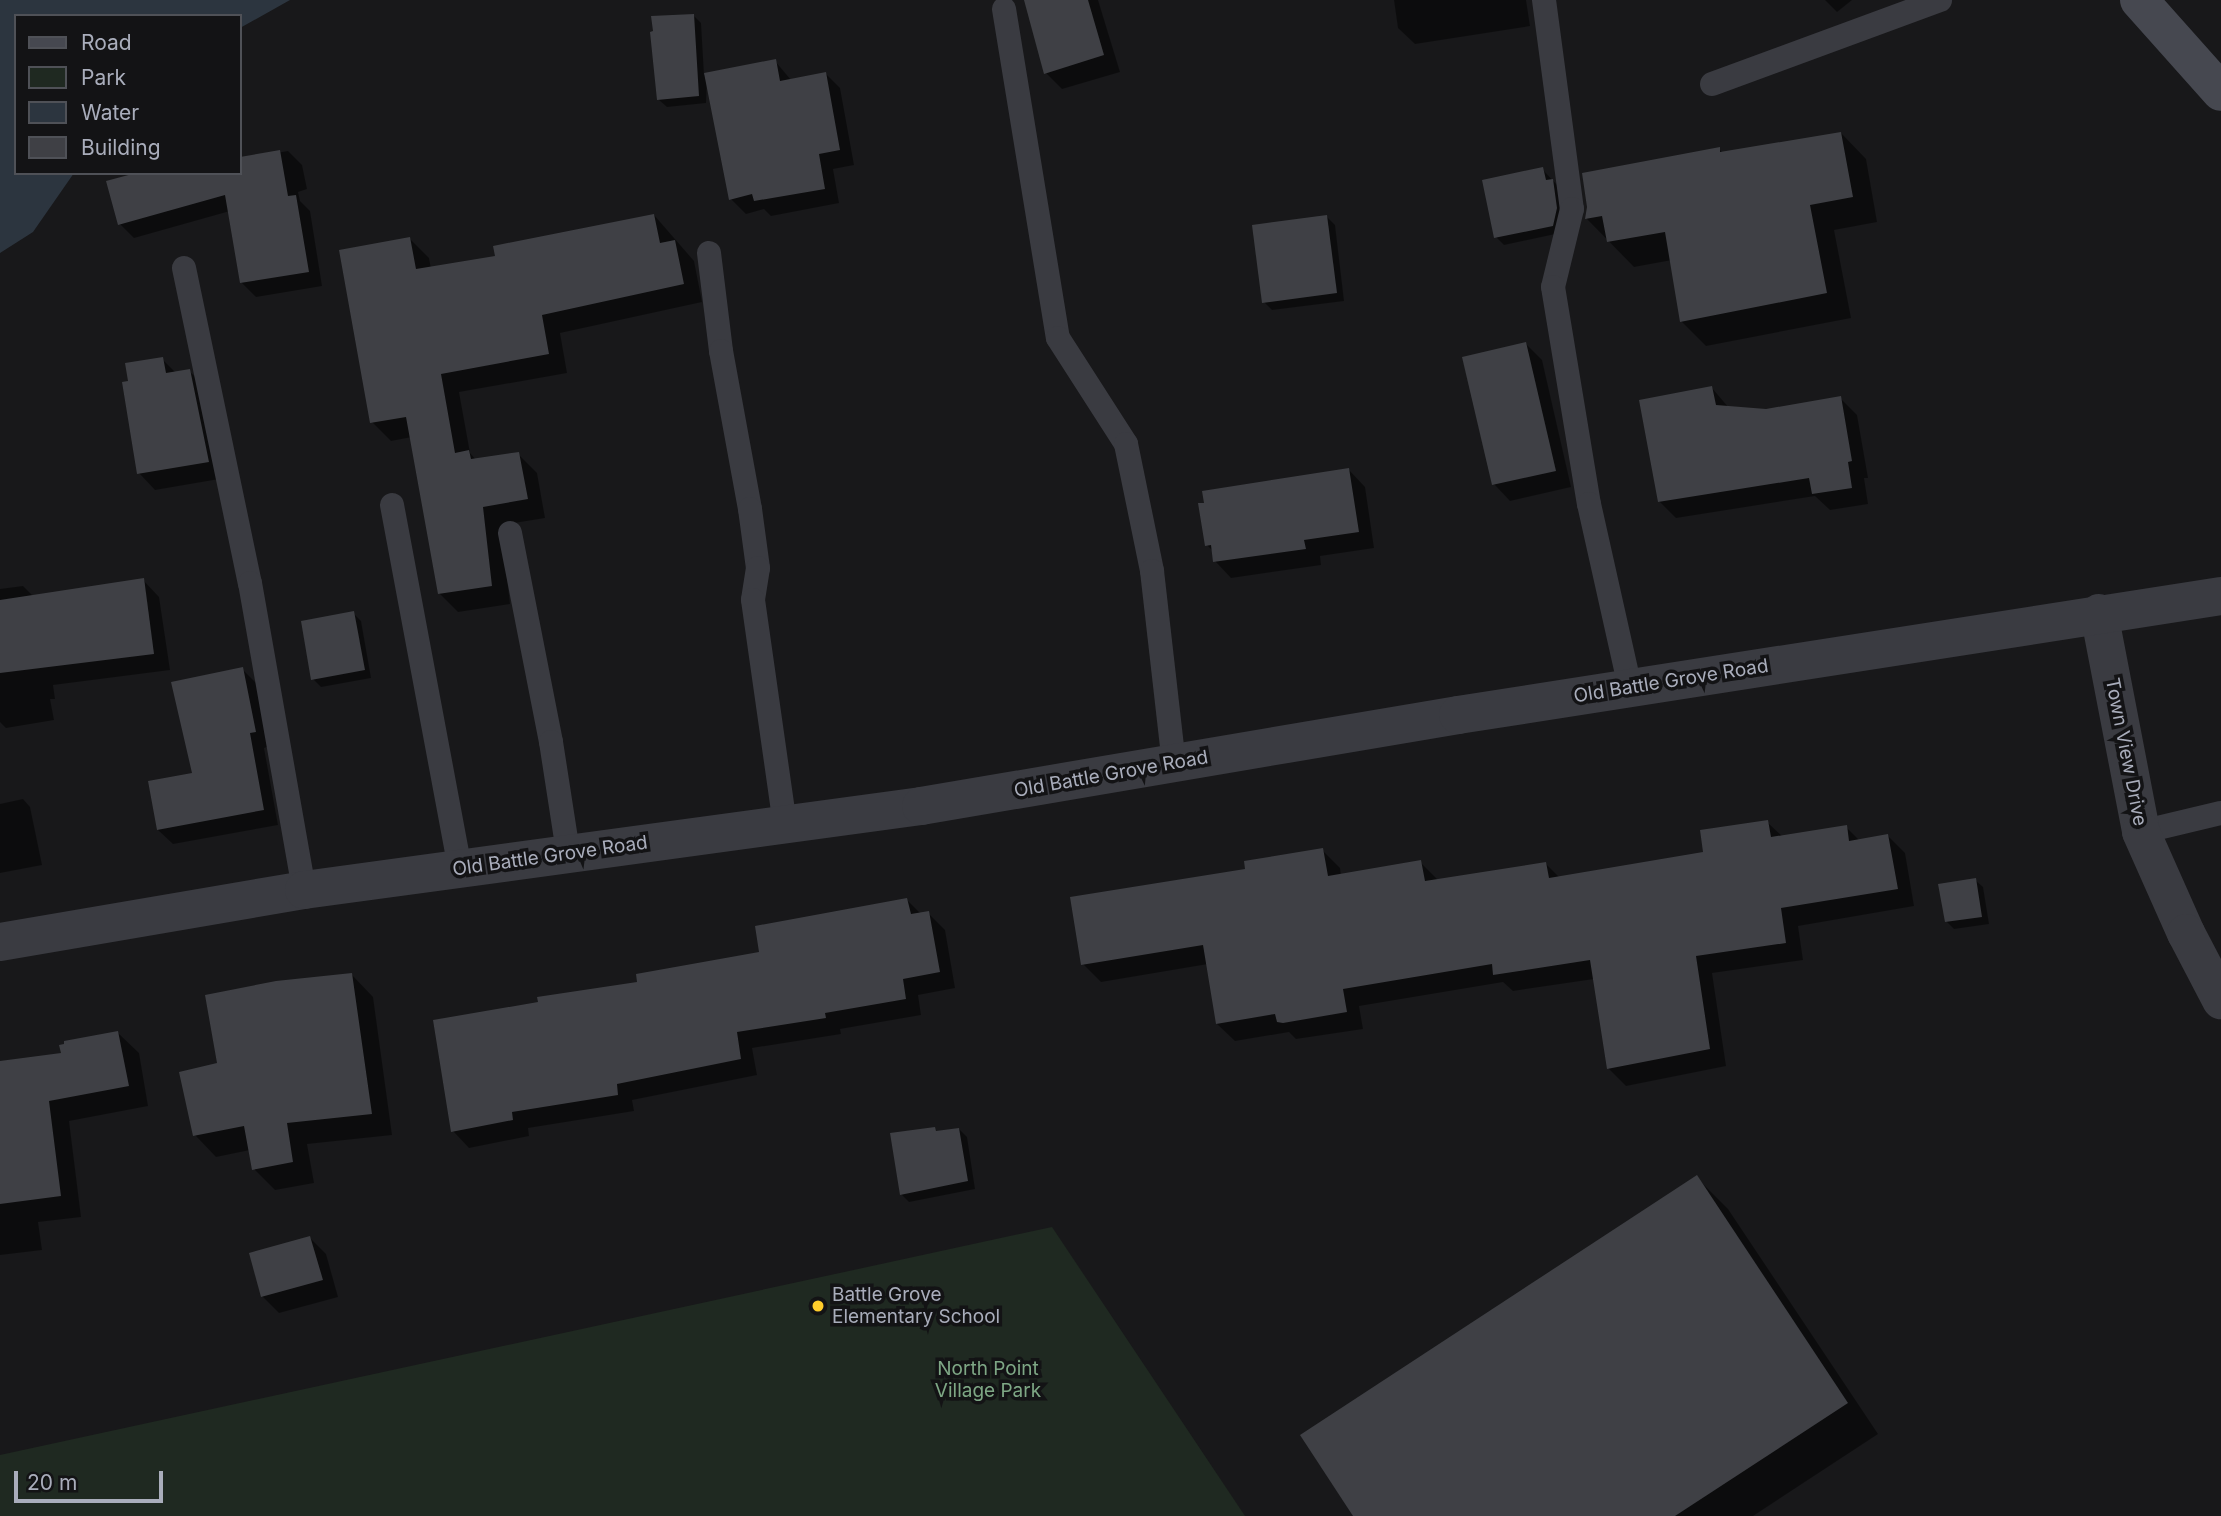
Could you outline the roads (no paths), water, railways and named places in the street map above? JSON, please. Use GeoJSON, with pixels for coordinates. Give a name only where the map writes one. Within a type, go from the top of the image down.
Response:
{"type":"FeatureCollection","features":[{"type":"Feature","properties":{"kind":"main road"},"geometry":{"type":"LineString","coordinates":[[2139,0],[2221,92]]}},
{"type":"Feature","properties":{"kind":"street","name":"Old Battle Grove Road"},"geometry":{"type":"LineString","coordinates":[[0,942],[303,890],[568,852],[921,807],[1630,688],[2221,596]]}},
{"type":"Feature","properties":{"kind":"street","name":"Town View Drive"},"geometry":{"type":"LineString","coordinates":[[2099,613],[2141,832],[2186,933],[2221,1000]]}},
{"type":"Feature","properties":{"kind":"lane"},"geometry":{"type":"LineString","coordinates":[[1544,0],[1572,209],[1553,287],[1588,504],[1630,688]]}},
{"type":"Feature","properties":{"kind":"lane"},"geometry":{"type":"LineString","coordinates":[[1712,84],[1940,0]]}},
{"type":"Feature","properties":{"kind":"lane"},"geometry":{"type":"LineString","coordinates":[[1004,9],[1058,338],[1126,444],[1152,571],[1174,764]]}},
{"type":"Feature","properties":{"kind":"lane"},"geometry":{"type":"LineString","coordinates":[[709,253],[722,351],[758,568],[753,600],[785,824]]}},
{"type":"Feature","properties":{"kind":"lane"},"geometry":{"type":"LineString","coordinates":[[184,268],[250,583],[303,890]]}},
{"type":"Feature","properties":{"kind":"lane"},"geometry":{"type":"LineString","coordinates":[[391,505],[460,868]]}},
{"type":"Feature","properties":{"kind":"lane"},"geometry":{"type":"LineString","coordinates":[[510,533],[551,742],[568,852]]}},
{"type":"Feature","properties":{"kind":"lane"},"geometry":{"type":"LineString","coordinates":[[2141,832],[2221,813]]}},
{"type":"Feature","properties":{"kind":"water"},"geometry":{"type":"Polygon","coordinates":[[[0,0],[290,0],[242,27],[242,14],[14,14],[14,175],[73,175],[33,232],[0,253],[0,0]]]}},
{"type":"Feature","properties":{"kind":"place","name":"Battle Grove Elementary School"},"geometry":{"type":"Point","coordinates":[818,1306]}},
{"type":"Feature","properties":{"kind":"park label","name":"North Point Village Park"},"geometry":{"type":"Point","coordinates":[988,1380]}}]}
